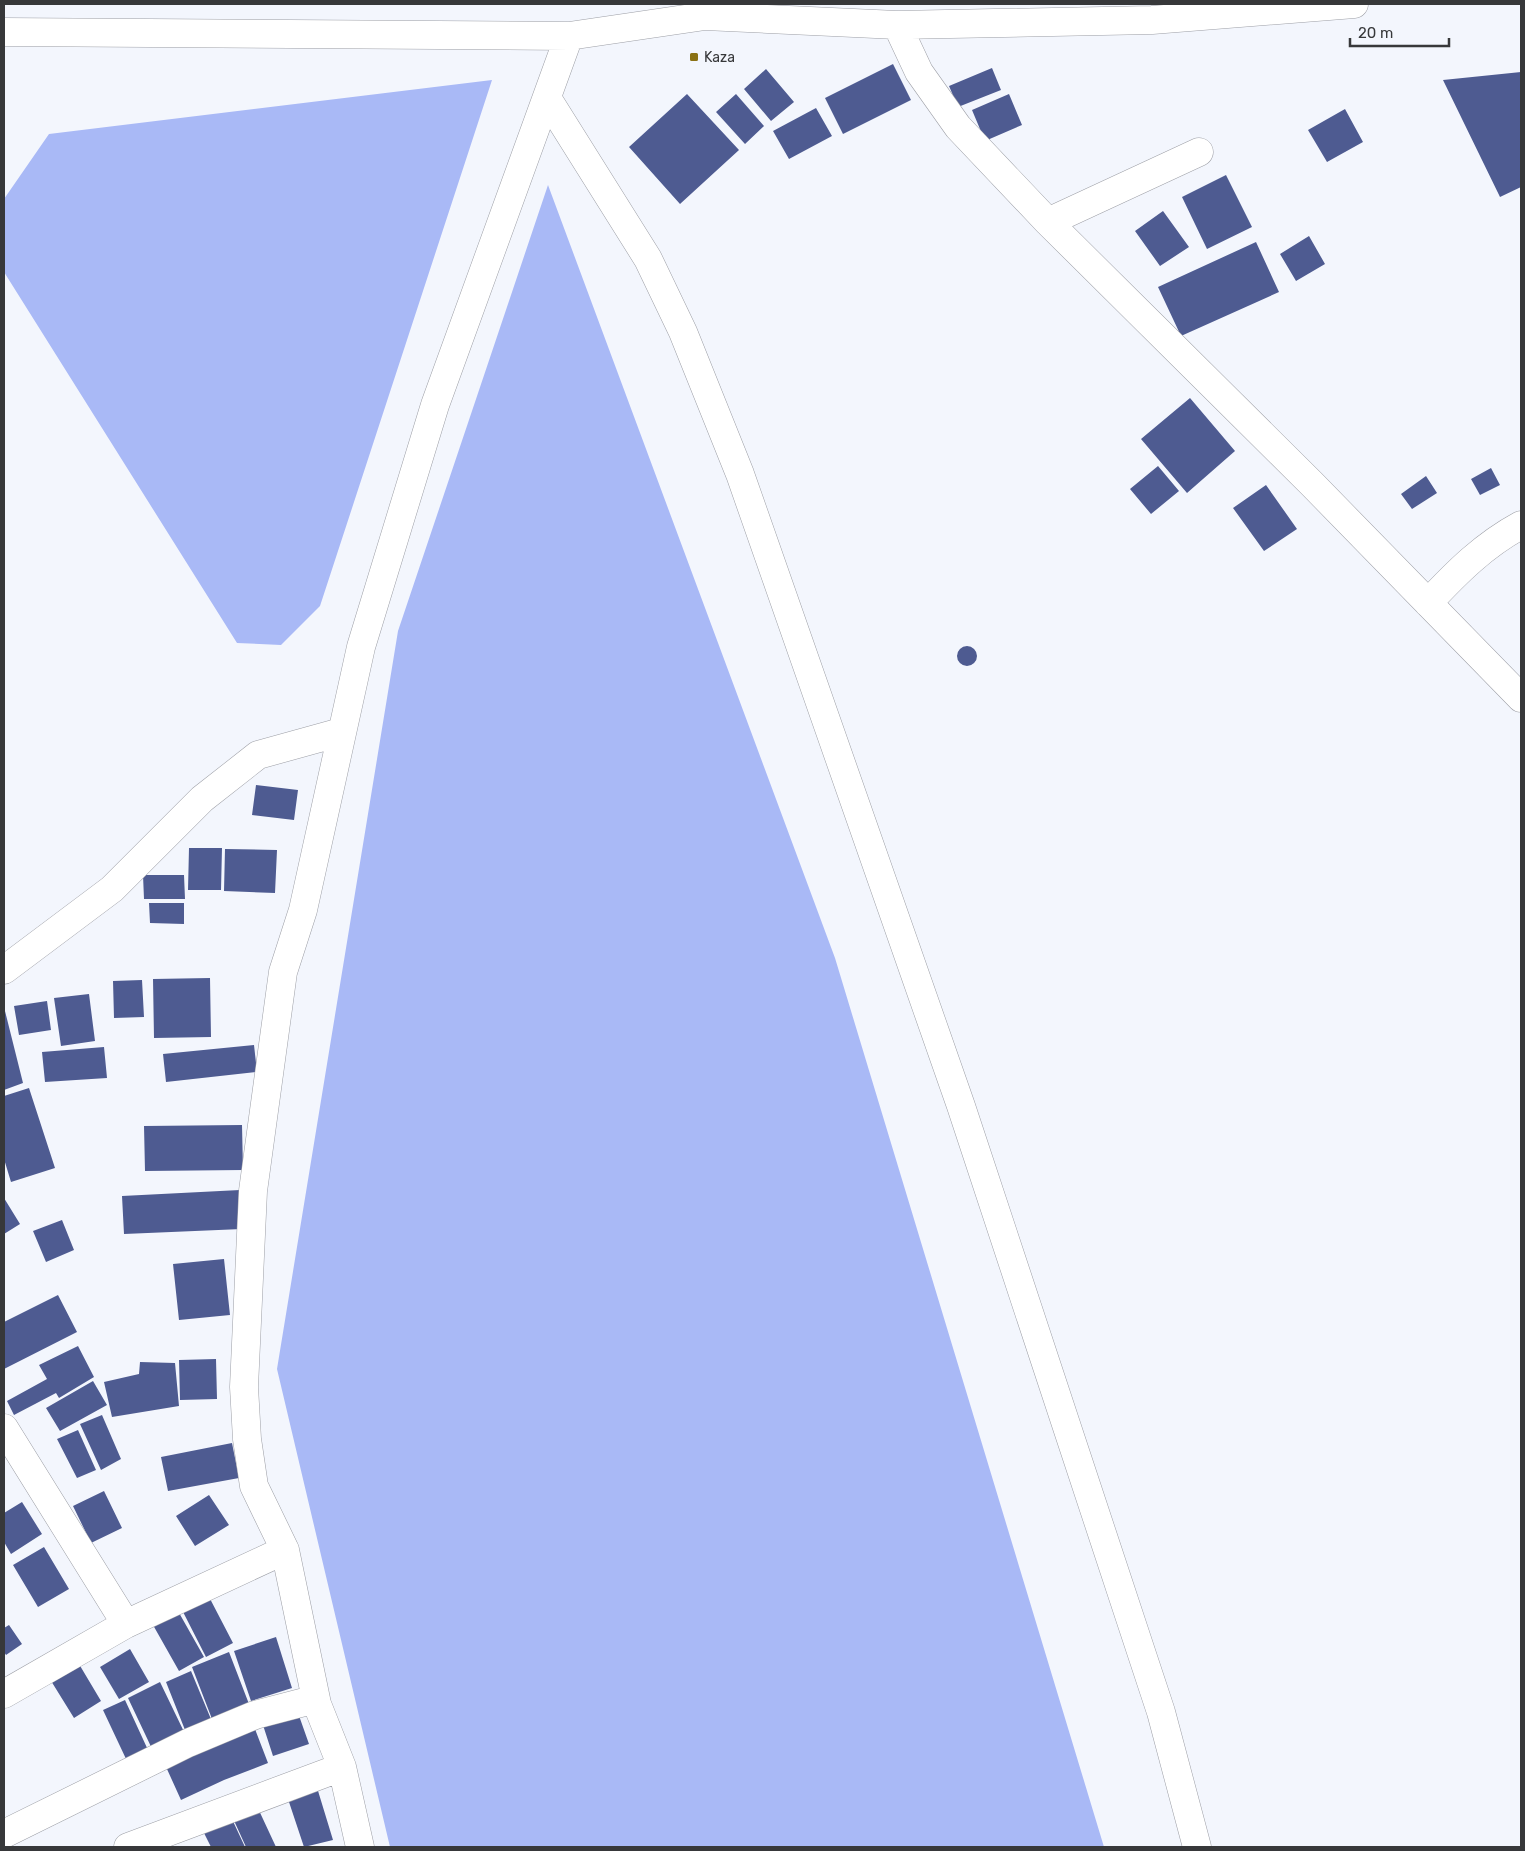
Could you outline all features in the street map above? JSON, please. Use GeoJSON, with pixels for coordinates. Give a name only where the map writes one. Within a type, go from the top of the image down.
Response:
{"type":"FeatureCollection","features":[{"type":"Feature","properties":{"kind":"street"},"geometry":{"type":"LineString","coordinates":[[4,32],[569,36],[702,10],[898,25],[1152,20],[1354,4]]}},
{"type":"Feature","properties":{"kind":"street"},"geometry":{"type":"LineString","coordinates":[[898,25],[919,72],[958,127],[1048,222],[1521,698]]}},
{"type":"Feature","properties":{"kind":"street"},"geometry":{"type":"LineString","coordinates":[[360,1847],[342,1768],[316,1699],[285,1550],[254,1486],[247,1439],[244,1387],[253,1191],[283,972],[303,910],[361,647],[435,405],[569,36]]}},
{"type":"Feature","properties":{"kind":"street"},"geometry":{"type":"LineString","coordinates":[[547,98],[648,259],[683,332],[740,474],[961,1106],[1161,1712],[1197,1847]]}},
{"type":"Feature","properties":{"kind":"street"},"geometry":{"type":"LineString","coordinates":[[1048,222],[1199,152]]}},
{"type":"Feature","properties":{"kind":"street"},"geometry":{"type":"LineString","coordinates":[[1428,603],[1459,569],[1484,548],[1521,525]]}},
{"type":"Feature","properties":{"kind":"street"},"geometry":{"type":"LineString","coordinates":[[4,970],[112,889],[202,799],[258,755],[341,732]]}},
{"type":"Feature","properties":{"kind":"street"},"geometry":{"type":"LineString","coordinates":[[4,1428],[126,1624]]}},
{"type":"Feature","properties":{"kind":"street"},"geometry":{"type":"LineString","coordinates":[[4,1693],[126,1624],[285,1550]]}},
{"type":"Feature","properties":{"kind":"street"},"geometry":{"type":"LineString","coordinates":[[4,1834],[188,1743],[255,1715],[316,1699]]}},
{"type":"Feature","properties":{"kind":"street"},"geometry":{"type":"LineString","coordinates":[[128,1847],[342,1768]]}},
{"type":"Feature","properties":{"kind":"water"},"geometry":{"type":"Polygon","coordinates":[[[492,80],[320,606],[281,645],[237,643],[4,272],[4,199],[49,134],[492,80]]]}},
{"type":"Feature","properties":{"kind":"water"},"geometry":{"type":"Polygon","coordinates":[[[548,185],[835,958],[1104,1847],[390,1847],[277,1369],[398,631],[548,185]]]}},
{"type":"Feature","properties":{"kind":"building"},"geometry":{"type":"Polygon","coordinates":[[[893,64],[911,100],[843,134],[825,98],[893,64]]]}},
{"type":"Feature","properties":{"kind":"building"},"geometry":{"type":"Polygon","coordinates":[[[992,68],[1001,90],[958,107],[949,86],[992,68]]]}},
{"type":"Feature","properties":{"kind":"building"},"geometry":{"type":"Polygon","coordinates":[[[766,69],[794,102],[771,121],[744,89],[766,69]]]}},
{"type":"Feature","properties":{"kind":"building"},"geometry":{"type":"Polygon","coordinates":[[[1521,72],[1521,187],[1500,197],[1443,80],[1521,72]]]}},
{"type":"Feature","properties":{"kind":"building"},"geometry":{"type":"Polygon","coordinates":[[[687,94],[739,150],[680,204],[629,147],[687,94]]]}},
{"type":"Feature","properties":{"kind":"building"},"geometry":{"type":"Polygon","coordinates":[[[736,94],[764,126],[745,144],[716,112],[736,94]]]}},
{"type":"Feature","properties":{"kind":"building"},"geometry":{"type":"Polygon","coordinates":[[[1009,94],[1022,125],[985,141],[972,110],[1009,94]]]}},
{"type":"Feature","properties":{"kind":"building"},"geometry":{"type":"Polygon","coordinates":[[[816,108],[832,136],[789,159],[773,131],[816,108]]]}},
{"type":"Feature","properties":{"kind":"building"},"geometry":{"type":"Polygon","coordinates":[[[1345,109],[1363,142],[1327,162],[1308,130],[1345,109]]]}},
{"type":"Feature","properties":{"kind":"building"},"geometry":{"type":"Polygon","coordinates":[[[1226,175],[1252,227],[1207,249],[1182,197],[1226,175]]]}},
{"type":"Feature","properties":{"kind":"building"},"geometry":{"type":"Polygon","coordinates":[[[1163,211],[1189,247],[1160,266],[1135,231],[1163,211]]]}},
{"type":"Feature","properties":{"kind":"building"},"geometry":{"type":"Polygon","coordinates":[[[1309,236],[1325,264],[1296,281],[1280,254],[1309,236]]]}},
{"type":"Feature","properties":{"kind":"building"},"geometry":{"type":"Polygon","coordinates":[[[1256,242],[1279,292],[1181,336],[1158,287],[1256,242]]]}},
{"type":"Feature","properties":{"kind":"building"},"geometry":{"type":"Polygon","coordinates":[[[1190,398],[1235,451],[1187,493],[1141,439],[1190,398]]]}},
{"type":"Feature","properties":{"kind":"building"},"geometry":{"type":"Polygon","coordinates":[[[1158,466],[1179,491],[1151,514],[1130,489],[1158,466]]]}},
{"type":"Feature","properties":{"kind":"building"},"geometry":{"type":"Polygon","coordinates":[[[1491,468],[1500,485],[1480,495],[1471,479],[1491,468]]]}},
{"type":"Feature","properties":{"kind":"building"},"geometry":{"type":"Polygon","coordinates":[[[1426,476],[1437,493],[1412,509],[1401,494],[1426,476]]]}},
{"type":"Feature","properties":{"kind":"building"},"geometry":{"type":"Polygon","coordinates":[[[1266,485],[1297,529],[1264,551],[1233,508],[1266,485]]]}},
{"type":"Feature","properties":{"kind":"building"},"geometry":{"type":"Polygon","coordinates":[[[967,646],[974,649],[977,656],[974,663],[967,666],[960,663],[957,656],[960,649],[967,646]]]}},
{"type":"Feature","properties":{"kind":"building"},"geometry":{"type":"Polygon","coordinates":[[[256,785],[298,790],[294,820],[252,815],[256,785]]]}},
{"type":"Feature","properties":{"kind":"building"},"geometry":{"type":"Polygon","coordinates":[[[189,848],[222,848],[221,890],[188,890],[189,848]]]}},
{"type":"Feature","properties":{"kind":"building"},"geometry":{"type":"Polygon","coordinates":[[[225,849],[277,850],[275,893],[224,891],[225,849]]]}},
{"type":"Feature","properties":{"kind":"building"},"geometry":{"type":"Polygon","coordinates":[[[143,875],[184,875],[185,899],[144,899],[143,875]]]}},
{"type":"Feature","properties":{"kind":"building"},"geometry":{"type":"Polygon","coordinates":[[[149,903],[184,903],[184,924],[150,923],[149,903]]]}},
{"type":"Feature","properties":{"kind":"building"},"geometry":{"type":"Polygon","coordinates":[[[210,978],[211,1037],[154,1038],[153,979],[210,978]]]}},
{"type":"Feature","properties":{"kind":"building"},"geometry":{"type":"Polygon","coordinates":[[[142,980],[144,1017],[114,1018],[113,981],[142,980]]]}},
{"type":"Feature","properties":{"kind":"building"},"geometry":{"type":"Polygon","coordinates":[[[89,994],[95,1041],[61,1046],[54,998],[89,994]]]}},
{"type":"Feature","properties":{"kind":"building"},"geometry":{"type":"Polygon","coordinates":[[[47,1001],[51,1030],[19,1035],[14,1006],[47,1001]]]}},
{"type":"Feature","properties":{"kind":"building"},"geometry":{"type":"Polygon","coordinates":[[[4,1007],[23,1083],[4,1090],[4,1007]]]}},
{"type":"Feature","properties":{"kind":"building"},"geometry":{"type":"Polygon","coordinates":[[[254,1045],[257,1072],[166,1082],[163,1054],[254,1045]]]}},
{"type":"Feature","properties":{"kind":"building"},"geometry":{"type":"Polygon","coordinates":[[[104,1047],[107,1078],[45,1082],[42,1052],[104,1047]]]}},
{"type":"Feature","properties":{"kind":"building"},"geometry":{"type":"Polygon","coordinates":[[[29,1088],[55,1168],[11,1182],[4,1159],[4,1096],[29,1088]]]}},
{"type":"Feature","properties":{"kind":"building"},"geometry":{"type":"Polygon","coordinates":[[[242,1125],[243,1170],[145,1171],[144,1126],[242,1125]]]}},
{"type":"Feature","properties":{"kind":"building"},"geometry":{"type":"Polygon","coordinates":[[[240,1190],[242,1229],[124,1234],[122,1196],[240,1190]]]}},
{"type":"Feature","properties":{"kind":"building"},"geometry":{"type":"Polygon","coordinates":[[[4,1198],[20,1224],[4,1234],[4,1198]]]}},
{"type":"Feature","properties":{"kind":"building"},"geometry":{"type":"Polygon","coordinates":[[[62,1220],[74,1250],[46,1262],[33,1231],[62,1220]]]}},
{"type":"Feature","properties":{"kind":"building"},"geometry":{"type":"Polygon","coordinates":[[[224,1259],[230,1315],[179,1320],[173,1264],[224,1259]]]}},
{"type":"Feature","properties":{"kind":"building"},"geometry":{"type":"Polygon","coordinates":[[[58,1295],[77,1332],[4,1369],[4,1322],[58,1295]]]}},
{"type":"Feature","properties":{"kind":"building"},"geometry":{"type":"Polygon","coordinates":[[[78,1346],[94,1377],[59,1398],[56,1393],[14,1415],[7,1401],[47,1379],[39,1365],[78,1346]]]}},
{"type":"Feature","properties":{"kind":"building"},"geometry":{"type":"Polygon","coordinates":[[[216,1359],[217,1399],[180,1400],[179,1360],[216,1359]]]}},
{"type":"Feature","properties":{"kind":"building"},"geometry":{"type":"Polygon","coordinates":[[[140,1362],[175,1363],[179,1406],[112,1417],[104,1382],[139,1374],[140,1362]]]}},
{"type":"Feature","properties":{"kind":"building"},"geometry":{"type":"Polygon","coordinates":[[[93,1381],[107,1405],[60,1431],[46,1408],[93,1381]]]}},
{"type":"Feature","properties":{"kind":"building"},"geometry":{"type":"Polygon","coordinates":[[[102,1415],[121,1459],[101,1470],[80,1424],[102,1415]]]}},
{"type":"Feature","properties":{"kind":"building"},"geometry":{"type":"Polygon","coordinates":[[[78,1430],[96,1470],[77,1478],[57,1439],[78,1430]]]}},
{"type":"Feature","properties":{"kind":"building"},"geometry":{"type":"Polygon","coordinates":[[[232,1443],[239,1478],[168,1491],[161,1457],[232,1443]]]}},
{"type":"Feature","properties":{"kind":"building"},"geometry":{"type":"Polygon","coordinates":[[[104,1491],[122,1528],[91,1543],[73,1506],[104,1491]]]}},
{"type":"Feature","properties":{"kind":"building"},"geometry":{"type":"Polygon","coordinates":[[[209,1495],[229,1525],[195,1546],[176,1516],[209,1495]]]}},
{"type":"Feature","properties":{"kind":"building"},"geometry":{"type":"Polygon","coordinates":[[[22,1502],[42,1534],[11,1554],[4,1542],[4,1513],[22,1502]]]}},
{"type":"Feature","properties":{"kind":"building"},"geometry":{"type":"Polygon","coordinates":[[[44,1547],[69,1589],[38,1607],[13,1565],[44,1547]]]}},
{"type":"Feature","properties":{"kind":"building"},"geometry":{"type":"Polygon","coordinates":[[[207,1593],[233,1643],[206,1657],[180,1606],[207,1593]]]}},
{"type":"Feature","properties":{"kind":"building"},"geometry":{"type":"Polygon","coordinates":[[[178,1611],[204,1657],[179,1671],[153,1625],[178,1611]]]}},
{"type":"Feature","properties":{"kind":"building"},"geometry":{"type":"Polygon","coordinates":[[[9,1625],[22,1644],[6,1655],[4,1652],[4,1628],[9,1625]]]}},
{"type":"Feature","properties":{"kind":"building"},"geometry":{"type":"Polygon","coordinates":[[[276,1637],[292,1688],[251,1701],[234,1651],[276,1637]]]}},
{"type":"Feature","properties":{"kind":"building"},"geometry":{"type":"Polygon","coordinates":[[[130,1649],[149,1682],[119,1699],[100,1667],[130,1649]]]}},
{"type":"Feature","properties":{"kind":"building"},"geometry":{"type":"Polygon","coordinates":[[[229,1652],[249,1704],[212,1719],[192,1667],[229,1652]]]}},
{"type":"Feature","properties":{"kind":"building"},"geometry":{"type":"Polygon","coordinates":[[[76,1659],[101,1701],[74,1718],[48,1676],[76,1659]]]}},
{"type":"Feature","properties":{"kind":"building"},"geometry":{"type":"Polygon","coordinates":[[[191,1671],[213,1724],[187,1735],[166,1682],[191,1671]]]}},
{"type":"Feature","properties":{"kind":"building"},"geometry":{"type":"Polygon","coordinates":[[[160,1682],[187,1738],[154,1753],[128,1698],[160,1682]]]}},
{"type":"Feature","properties":{"kind":"building"},"geometry":{"type":"Polygon","coordinates":[[[125,1700],[148,1750],[127,1761],[103,1710],[125,1700]]]}},
{"type":"Feature","properties":{"kind":"building"},"geometry":{"type":"Polygon","coordinates":[[[297,1710],[309,1744],[273,1756],[262,1722],[297,1710]]]}},
{"type":"Feature","properties":{"kind":"building"},"geometry":{"type":"Polygon","coordinates":[[[253,1724],[268,1763],[224,1780],[181,1800],[162,1758],[253,1724]]]}},
{"type":"Feature","properties":{"kind":"building"},"geometry":{"type":"Polygon","coordinates":[[[315,1781],[333,1840],[304,1847],[285,1790],[315,1781]]]}},
{"type":"Feature","properties":{"kind":"building"},"geometry":{"type":"Polygon","coordinates":[[[256,1804],[276,1847],[246,1847],[231,1814],[256,1804]]]}},
{"type":"Feature","properties":{"kind":"building"},"geometry":{"type":"Polygon","coordinates":[[[231,1817],[245,1847],[211,1847],[203,1831],[231,1817]]]}},
{"type":"Feature","properties":{"kind":"place","name":"Kaza"},"geometry":{"type":"Point","coordinates":[694,57]}}]}
